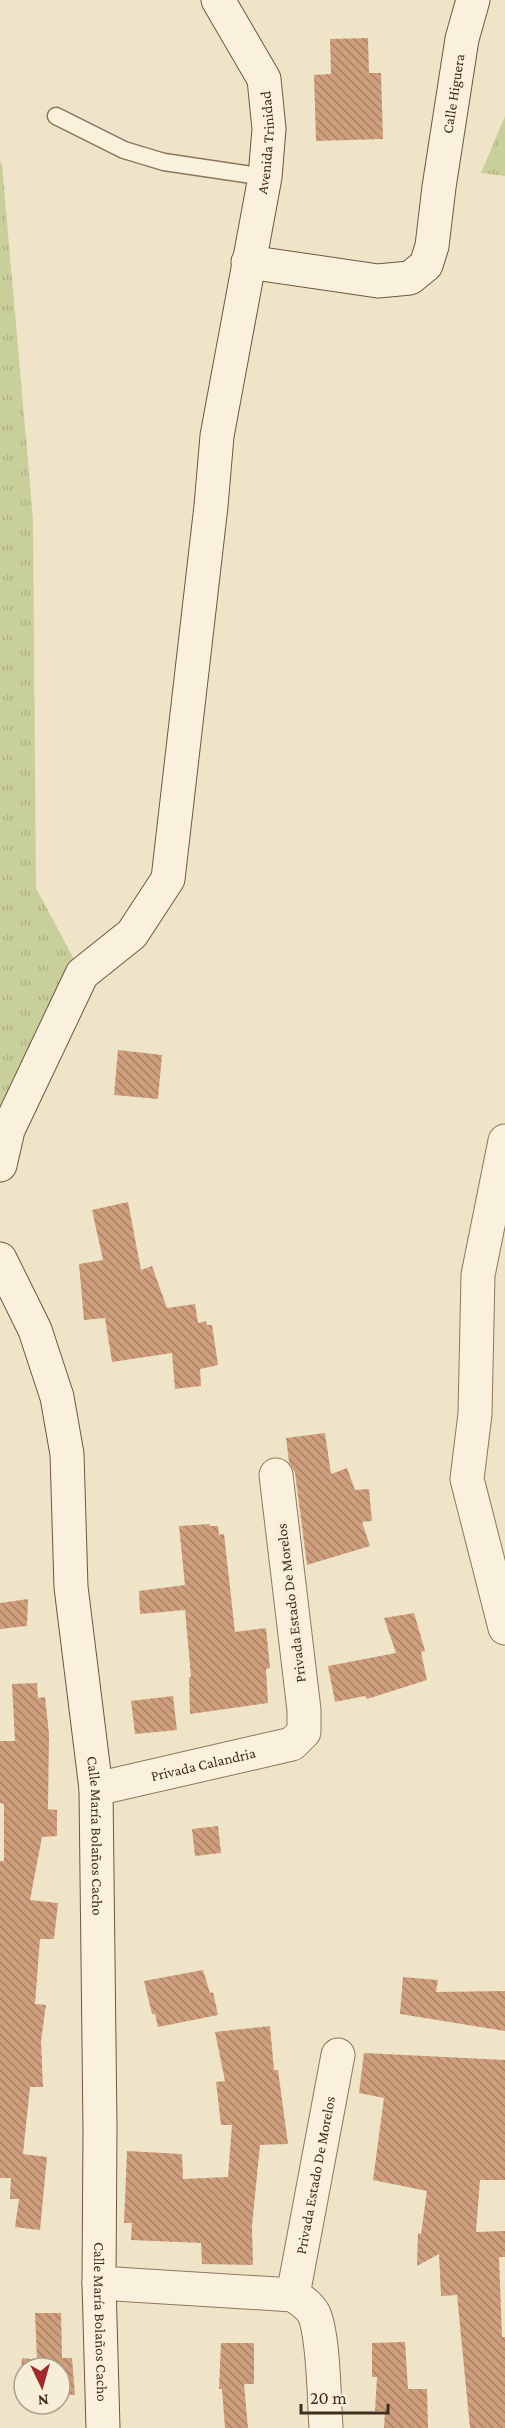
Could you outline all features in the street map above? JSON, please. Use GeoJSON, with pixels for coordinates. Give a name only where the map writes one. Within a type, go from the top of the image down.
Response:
{"type":"FeatureCollection","features":[{"type":"Feature","properties":{"kind":"street","name":"Avenida Trinidad"},"geometry":{"type":"LineString","coordinates":[[0,1164],[8,1131],[82,974],[132,934],[168,879],[217,436],[265,177],[269,129],[264,79],[218,0]]}},
{"type":"Feature","properties":{"kind":"street","name":"Calle Higuera"},"geometry":{"type":"LineString","coordinates":[[248,262],[378,281],[411,278],[426,265],[432,246],[462,39],[473,0]]}},
{"type":"Feature","properties":{"kind":"street"},"geometry":{"type":"LineString","coordinates":[[505,1142],[478,1275],[475,1414],[467,1479],[505,1628]]}},
{"type":"Feature","properties":{"kind":"street","name":"Calle María Bolaños Cacho"},"geometry":{"type":"LineString","coordinates":[[0,1259],[35,1330],[57,1397],[68,1455],[71,1587],[96,1790],[100,2128],[99,2283],[103,2428]]}},
{"type":"Feature","properties":{"kind":"street","name":"Privada Estado De Morelos"},"geometry":{"type":"LineString","coordinates":[[276,1475],[304,1710],[304,1732]]}},
{"type":"Feature","properties":{"kind":"street","name":"Privada Calandria"},"geometry":{"type":"LineString","coordinates":[[96,1790],[292,1744],[304,1732]]}},
{"type":"Feature","properties":{"kind":"street","name":"Privada Estado De Morelos"},"geometry":{"type":"LineString","coordinates":[[293,2295],[338,2055]]}},
{"type":"Feature","properties":{"kind":"street"},"geometry":{"type":"LineString","coordinates":[[99,2283],[293,2295],[304,2302],[313,2312],[318,2328],[326,2428]]}},
{"type":"Feature","properties":{"kind":"lane"},"geometry":{"type":"LineString","coordinates":[[56,116],[124,150],[164,162],[265,177]]}},
{"type":"Feature","properties":{"kind":"green space"},"geometry":{"type":"Polygon","coordinates":[[[505,116],[505,176],[481,173],[505,116]]]}},
{"type":"Feature","properties":{"kind":"green space"},"geometry":{"type":"Polygon","coordinates":[[[0,161],[33,518],[36,888],[82,974],[0,1164],[0,161]]]}},
{"type":"Feature","properties":{"kind":"building"},"geometry":{"type":"Polygon","coordinates":[[[368,38],[369,73],[381,73],[383,139],[316,141],[314,75],[331,74],[330,39],[368,38]]]}},
{"type":"Feature","properties":{"kind":"building"},"geometry":{"type":"Polygon","coordinates":[[[118,1050],[162,1055],[158,1099],[114,1095],[118,1050]]]}},
{"type":"Feature","properties":{"kind":"building"},"geometry":{"type":"Polygon","coordinates":[[[128,1202],[141,1270],[152,1266],[167,1308],[195,1304],[198,1323],[206,1321],[207,1325],[212,1325],[218,1365],[200,1369],[201,1386],[175,1389],[172,1353],[112,1362],[105,1318],[84,1320],[79,1264],[103,1260],[92,1210],[128,1202]]]}},
{"type":"Feature","properties":{"kind":"building"},"geometry":{"type":"Polygon","coordinates":[[[325,1433],[331,1474],[347,1468],[355,1490],[369,1489],[372,1521],[362,1522],[370,1546],[307,1565],[295,1473],[289,1462],[286,1438],[325,1433]]]}},
{"type":"Feature","properties":{"kind":"building"},"geometry":{"type":"Polygon","coordinates":[[[210,1524],[210,1526],[218,1526],[219,1535],[224,1534],[235,1632],[266,1628],[270,1668],[266,1669],[268,1703],[190,1714],[189,1677],[191,1677],[185,1610],[140,1614],[139,1591],[185,1585],[179,1526],[210,1524]]]}},
{"type":"Feature","properties":{"kind":"building"},"geometry":{"type":"Polygon","coordinates":[[[28,1599],[27,1626],[0,1629],[0,1603],[28,1599]]]}},
{"type":"Feature","properties":{"kind":"building"},"geometry":{"type":"Polygon","coordinates":[[[414,1613],[425,1651],[421,1652],[427,1680],[367,1699],[365,1696],[335,1702],[328,1666],[396,1653],[384,1618],[414,1613]]]}},
{"type":"Feature","properties":{"kind":"building"},"geometry":{"type":"Polygon","coordinates":[[[37,1683],[38,1698],[45,1697],[49,1734],[48,1809],[57,1810],[57,1836],[42,1837],[30,1900],[58,1903],[54,1939],[40,1939],[35,2004],[46,2005],[41,2041],[43,2087],[30,2087],[23,2154],[47,2157],[40,2230],[15,2227],[19,2199],[10,2199],[11,2178],[0,2178],[0,1861],[4,1861],[4,1804],[0,1803],[0,1741],[15,1741],[12,1684],[37,1683]]]}},
{"type":"Feature","properties":{"kind":"building"},"geometry":{"type":"Polygon","coordinates":[[[173,1696],[177,1730],[135,1734],[131,1701],[173,1696]]]}},
{"type":"Feature","properties":{"kind":"building"},"geometry":{"type":"Polygon","coordinates":[[[218,1826],[221,1853],[195,1856],[192,1829],[218,1826]]]}},
{"type":"Feature","properties":{"kind":"building"},"geometry":{"type":"Polygon","coordinates":[[[203,1970],[210,1993],[213,1992],[218,2015],[158,2027],[155,2014],[152,2014],[144,1981],[203,1970]]]}},
{"type":"Feature","properties":{"kind":"building"},"geometry":{"type":"Polygon","coordinates":[[[403,1977],[438,1980],[436,1992],[505,1991],[505,2031],[400,2014],[403,1977]]]}},
{"type":"Feature","properties":{"kind":"building"},"geometry":{"type":"Polygon","coordinates":[[[270,2026],[274,2070],[278,2070],[288,2144],[260,2145],[252,2226],[253,2265],[202,2264],[201,2243],[131,2240],[132,2223],[124,2223],[127,2151],[182,2154],[183,2179],[228,2177],[232,2125],[221,2125],[216,2082],[225,2081],[215,2032],[270,2026]]]}},
{"type":"Feature","properties":{"kind":"building"},"geometry":{"type":"Polygon","coordinates":[[[364,2053],[505,2060],[505,2180],[480,2180],[476,2232],[505,2231],[505,2257],[499,2257],[502,2337],[505,2337],[505,2428],[470,2428],[457,2295],[441,2296],[439,2254],[417,2266],[418,2233],[421,2234],[427,2191],[373,2180],[384,2098],[359,2093],[364,2053]]]}},
{"type":"Feature","properties":{"kind":"building"},"geometry":{"type":"Polygon","coordinates":[[[35,2313],[61,2313],[62,2356],[37,2356],[35,2313]]]}},
{"type":"Feature","properties":{"kind":"building"},"geometry":{"type":"Polygon","coordinates":[[[405,2342],[408,2389],[427,2389],[428,2428],[384,2428],[385,2411],[375,2411],[377,2377],[372,2377],[372,2343],[405,2342]]]}},
{"type":"Feature","properties":{"kind":"building"},"geometry":{"type":"Polygon","coordinates":[[[221,2343],[254,2343],[254,2384],[244,2384],[248,2428],[225,2428],[222,2389],[219,2389],[221,2343]]]}},
{"type":"Feature","properties":{"kind":"building"},"geometry":{"type":"Polygon","coordinates":[[[72,2358],[75,2395],[72,2395],[72,2358]]]}}]}
